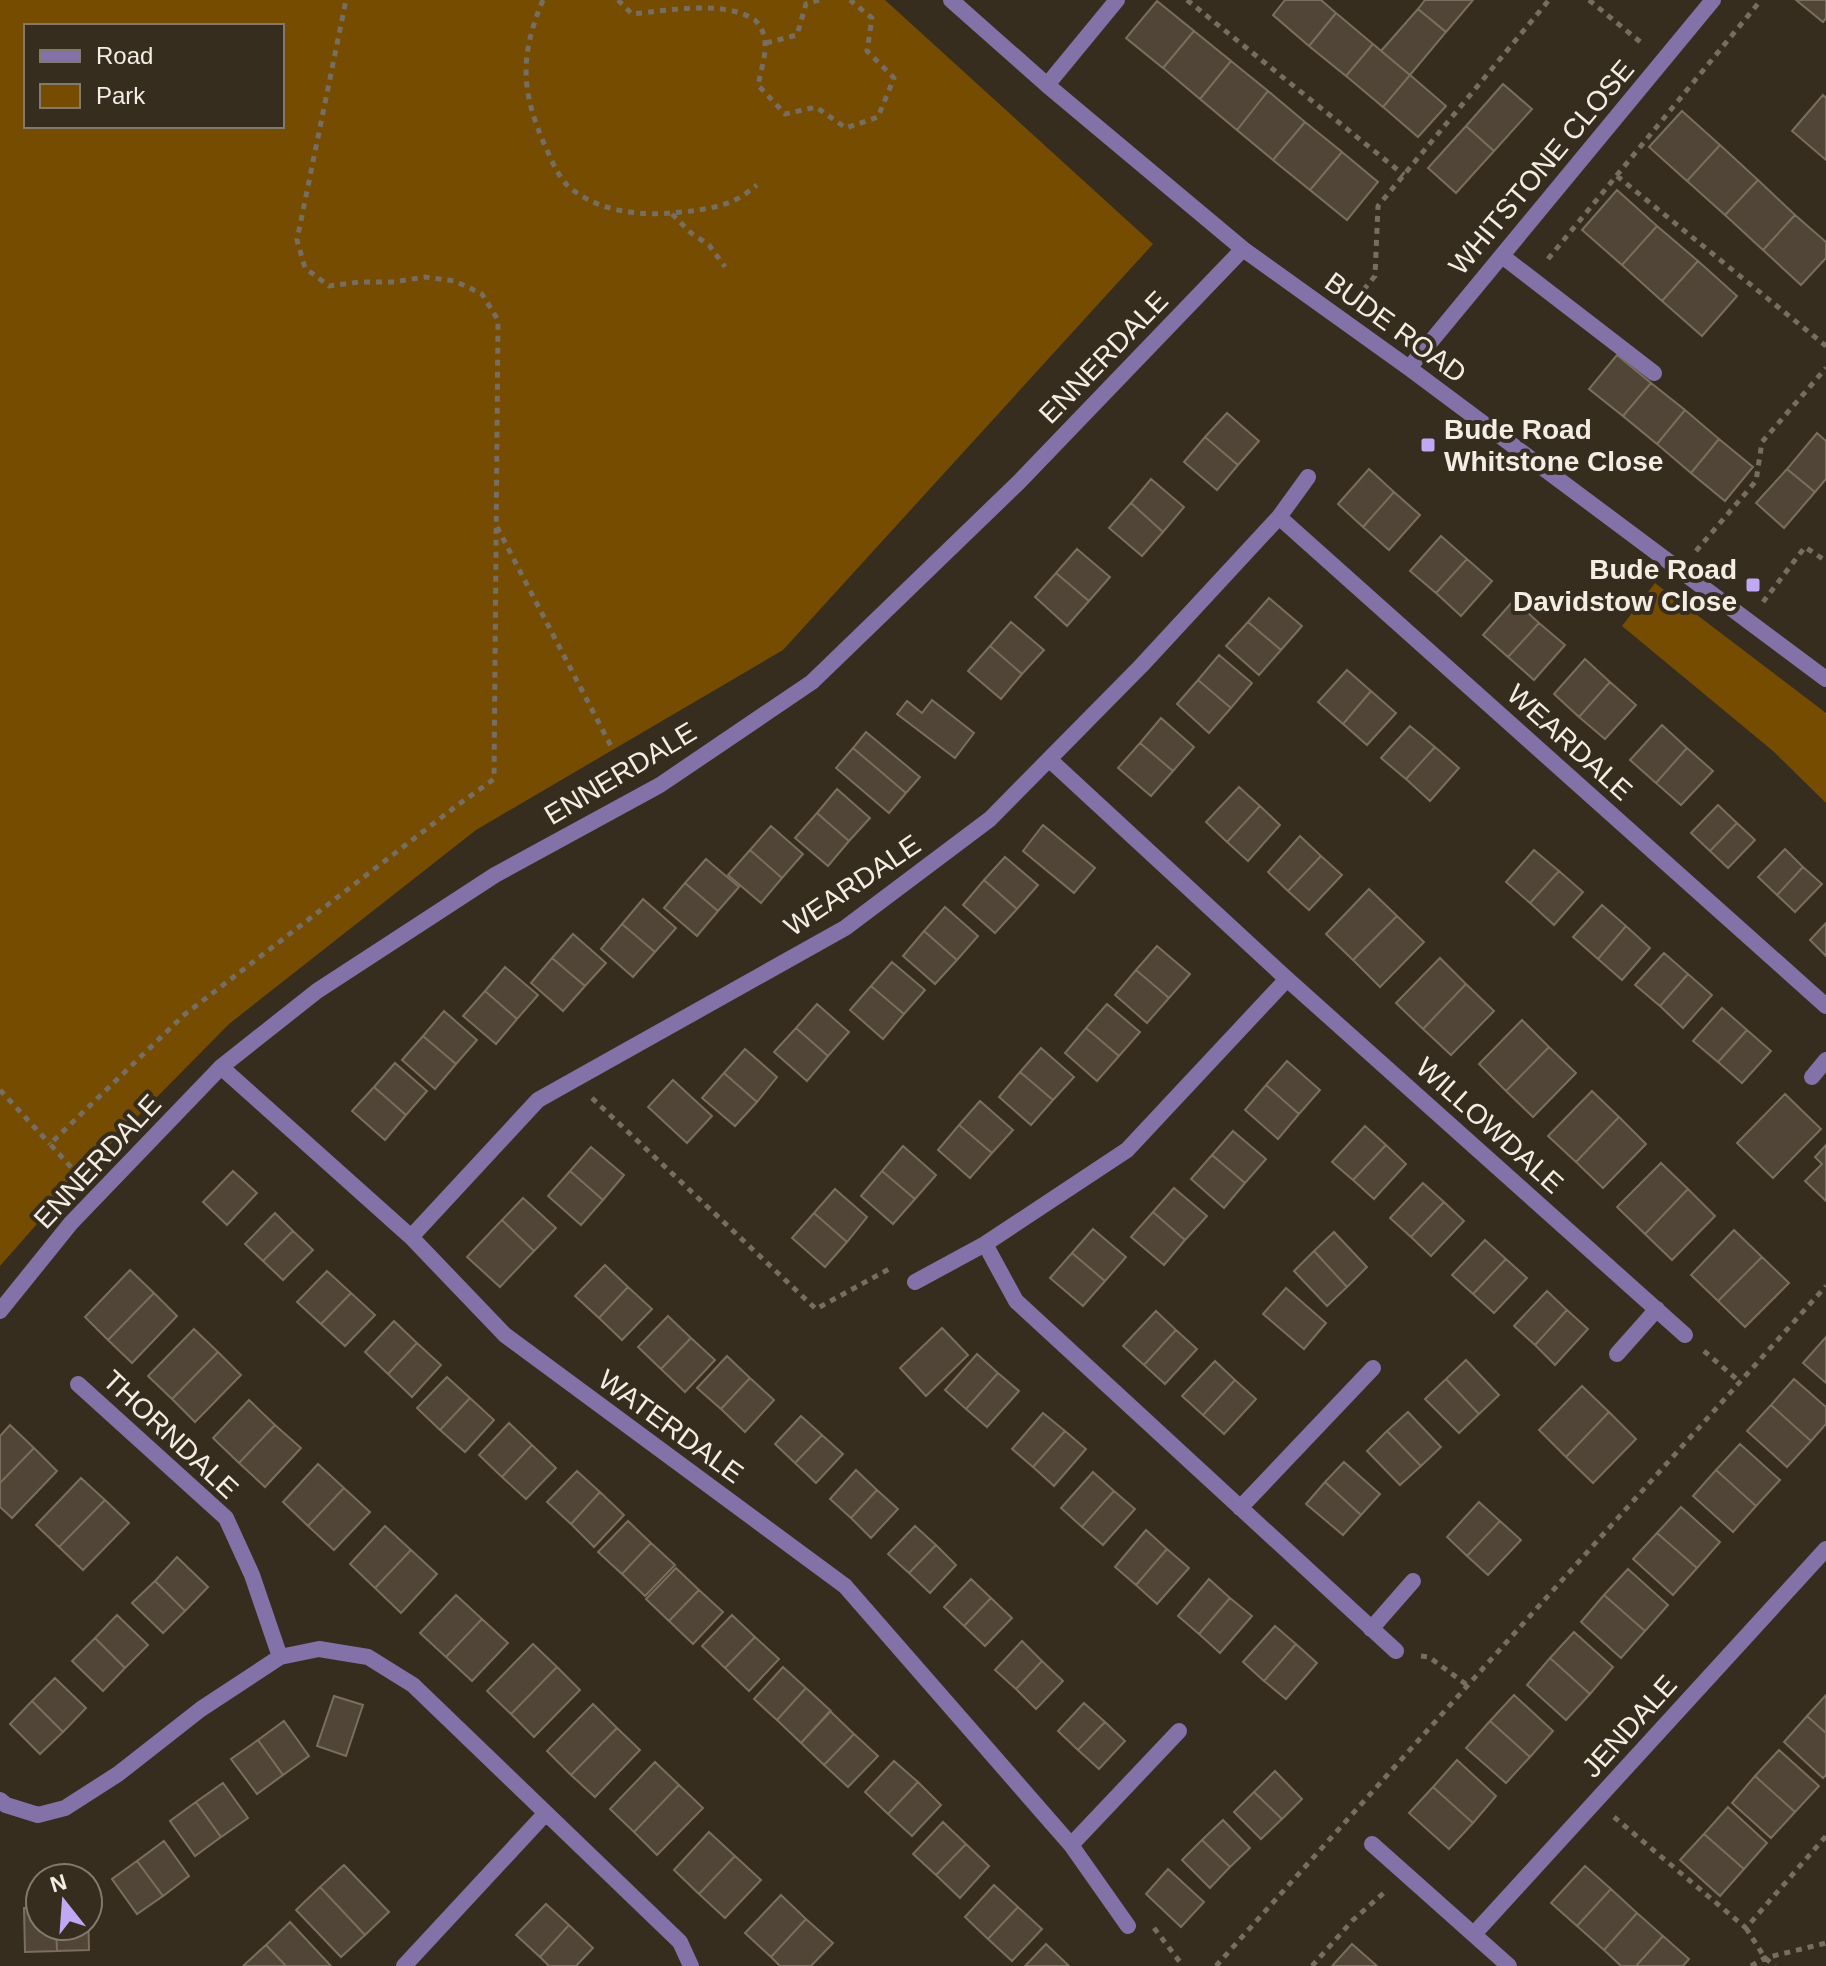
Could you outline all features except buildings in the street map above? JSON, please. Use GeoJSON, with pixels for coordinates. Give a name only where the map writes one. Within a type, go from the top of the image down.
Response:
{"type":"FeatureCollection","features":[{"type":"Feature","properties":{"kind":"street","name":"BUDE ROAD"},"geometry":{"type":"LineString","coordinates":[[951,0],[1243,249],[1409,368],[1826,679]]}},
{"type":"Feature","properties":{"kind":"street"},"geometry":{"type":"LineString","coordinates":[[1047,85],[1117,0]]}},
{"type":"Feature","properties":{"kind":"street","name":"WHITSTONE CLOSE"},"geometry":{"type":"LineString","coordinates":[[1409,368],[1713,0]]}},
{"type":"Feature","properties":{"kind":"street","name":"ENNERDALE"},"geometry":{"type":"LineString","coordinates":[[0,1311],[71,1223],[221,1067],[317,991],[482,883],[660,785],[812,682],[1020,481],[1243,249]]}},
{"type":"Feature","properties":{"kind":"street"},"geometry":{"type":"LineString","coordinates":[[1502,256],[1654,373]]}},
{"type":"Feature","properties":{"kind":"street","name":"WEARDALE"},"geometry":{"type":"LineString","coordinates":[[411,1237],[538,1100],[845,928],[990,819],[1141,666],[1279,517],[1308,477]]}},
{"type":"Feature","properties":{"kind":"street","name":"WEARDALE"},"geometry":{"type":"LineString","coordinates":[[1279,517],[1826,1006]]}},
{"type":"Feature","properties":{"kind":"street","name":"WILLOWDALE"},"geometry":{"type":"LineString","coordinates":[[1050,760],[1287,979],[1685,1335]]}},
{"type":"Feature","properties":{"kind":"street"},"geometry":{"type":"LineString","coordinates":[[915,1282],[985,1244],[1127,1150],[1287,979]]}},
{"type":"Feature","properties":{"kind":"street"},"geometry":{"type":"LineString","coordinates":[[1812,1077],[1826,1060]]}},
{"type":"Feature","properties":{"kind":"street","name":"WATERDALE"},"geometry":{"type":"LineString","coordinates":[[221,1067],[411,1237],[505,1335],[845,1586],[1071,1845],[1128,1926]]}},
{"type":"Feature","properties":{"kind":"street"},"geometry":{"type":"LineString","coordinates":[[985,1244],[1016,1301],[1396,1651]]}},
{"type":"Feature","properties":{"kind":"street"},"geometry":{"type":"LineString","coordinates":[[1617,1354],[1657,1309]]}},
{"type":"Feature","properties":{"kind":"street"},"geometry":{"type":"LineString","coordinates":[[1240,1508],[1373,1368]]}},
{"type":"Feature","properties":{"kind":"street","name":"THORNDALE"},"geometry":{"type":"LineString","coordinates":[[78,1384],[226,1518],[252,1575],[280,1657]]}},
{"type":"Feature","properties":{"kind":"street","name":"JENDALE"},"geometry":{"type":"LineString","coordinates":[[1474,1934],[1825,1552]]}},
{"type":"Feature","properties":{"kind":"street"},"geometry":{"type":"LineString","coordinates":[[1371,1629],[1413,1581]]}},
{"type":"Feature","properties":{"kind":"street"},"geometry":{"type":"LineString","coordinates":[[0,1800],[6,1805],[38,1815],[65,1808],[118,1774],[201,1709],[280,1657],[319,1649],[368,1657],[413,1685],[680,1942],[691,1966]]}},
{"type":"Feature","properties":{"kind":"street"},"geometry":{"type":"LineString","coordinates":[[1071,1845],[1179,1731]]}},
{"type":"Feature","properties":{"kind":"street"},"geometry":{"type":"LineString","coordinates":[[404,1966],[545,1814]]}},
{"type":"Feature","properties":{"kind":"street"},"geometry":{"type":"LineString","coordinates":[[1372,1844],[1509,1966]]}},
{"type":"Feature","properties":{"kind":"path"},"geometry":{"type":"LineString","coordinates":[[50,1144],[184,1015],[494,779],[498,320],[482,294],[455,281],[425,277],[329,286],[305,268],[297,240],[346,0]]}},
{"type":"Feature","properties":{"kind":"path"},"geometry":{"type":"LineString","coordinates":[[543,0],[533,23],[525,85],[535,123],[548,154],[566,184],[592,202],[623,211],[671,213],[701,210],[737,199],[757,185]]}},
{"type":"Feature","properties":{"kind":"path"},"geometry":{"type":"LineString","coordinates":[[618,0],[632,14],[700,1]]}},
{"type":"Feature","properties":{"kind":"path"},"geometry":{"type":"LineString","coordinates":[[766,43],[797,35],[806,4],[819,0]]}},
{"type":"Feature","properties":{"kind":"path"},"geometry":{"type":"LineString","coordinates":[[719,1],[747,10],[762,27],[766,43],[758,85],[785,114],[816,107],[846,128],[878,117],[894,78],[867,51],[872,18],[850,0]]}},
{"type":"Feature","properties":{"kind":"path"},"geometry":{"type":"LineString","coordinates":[[1187,0],[1404,175]]}},
{"type":"Feature","properties":{"kind":"path"},"geometry":{"type":"LineString","coordinates":[[1341,319],[1375,276],[1378,206],[1549,0]]}},
{"type":"Feature","properties":{"kind":"path"},"geometry":{"type":"LineString","coordinates":[[1589,0],[1663,61]]}},
{"type":"Feature","properties":{"kind":"path"},"geometry":{"type":"LineString","coordinates":[[1532,279],[1761,0]]}},
{"type":"Feature","properties":{"kind":"path"},"geometry":{"type":"LineString","coordinates":[[1617,176],[1826,346]]}},
{"type":"Feature","properties":{"kind":"path"},"geometry":{"type":"LineString","coordinates":[[671,213],[691,233],[709,245],[725,267]]}},
{"type":"Feature","properties":{"kind":"path"},"geometry":{"type":"LineString","coordinates":[[1679,569],[1756,481],[1762,442],[1826,368]]}},
{"type":"Feature","properties":{"kind":"path"},"geometry":{"type":"LineString","coordinates":[[496,526],[613,750]]}},
{"type":"Feature","properties":{"kind":"path"},"geometry":{"type":"LineString","coordinates":[[1749,621],[1805,547],[1826,561]]}},
{"type":"Feature","properties":{"kind":"path"},"geometry":{"type":"LineString","coordinates":[[574,1080],[816,1309],[897,1266]]}},
{"type":"Feature","properties":{"kind":"path"},"geometry":{"type":"LineString","coordinates":[[0,1090],[79,1176]]}},
{"type":"Feature","properties":{"kind":"path"},"geometry":{"type":"LineString","coordinates":[[1216,1966],[1826,1286]]}},
{"type":"Feature","properties":{"kind":"path"},"geometry":{"type":"LineString","coordinates":[[1685,1335],[1740,1382]]}},
{"type":"Feature","properties":{"kind":"path"},"geometry":{"type":"LineString","coordinates":[[1396,1651],[1429,1657],[1467,1685]]}},
{"type":"Feature","properties":{"kind":"path"},"geometry":{"type":"LineString","coordinates":[[1595,1801],[1746,1928],[1765,1958],[1775,1966]]}},
{"type":"Feature","properties":{"kind":"path"},"geometry":{"type":"LineString","coordinates":[[1746,1928],[1826,1836]]}},
{"type":"Feature","properties":{"kind":"path"},"geometry":{"type":"LineString","coordinates":[[1312,1966],[1353,1920],[1406,1873]]}},
{"type":"Feature","properties":{"kind":"path"},"geometry":{"type":"LineString","coordinates":[[1128,1926],[1150,1923],[1183,1966]]}},
{"type":"Feature","properties":{"kind":"path"},"geometry":{"type":"LineString","coordinates":[[1751,1966],[1765,1958],[1826,1943]]}},
{"type":"Feature","properties":{"kind":"green space"},"geometry":{"type":"Polygon","coordinates":[[[0,0],[885,0],[1153,244],[783,650],[476,830],[229,1024],[79,1176],[0,1266],[0,0]]]}},
{"type":"Feature","properties":{"kind":"green space"},"geometry":{"type":"Polygon","coordinates":[[[1655,583],[1826,713],[1826,803],[1773,751],[1622,626],[1655,583]]]}},
{"type":"Feature","properties":{"kind":"place","name":"Bude Road Whitstone Close"},"geometry":{"type":"Point","coordinates":[1428,445]}},
{"type":"Feature","properties":{"kind":"place","name":"Bude Road Davidstow Close"},"geometry":{"type":"Point","coordinates":[1753,585]}}]}
